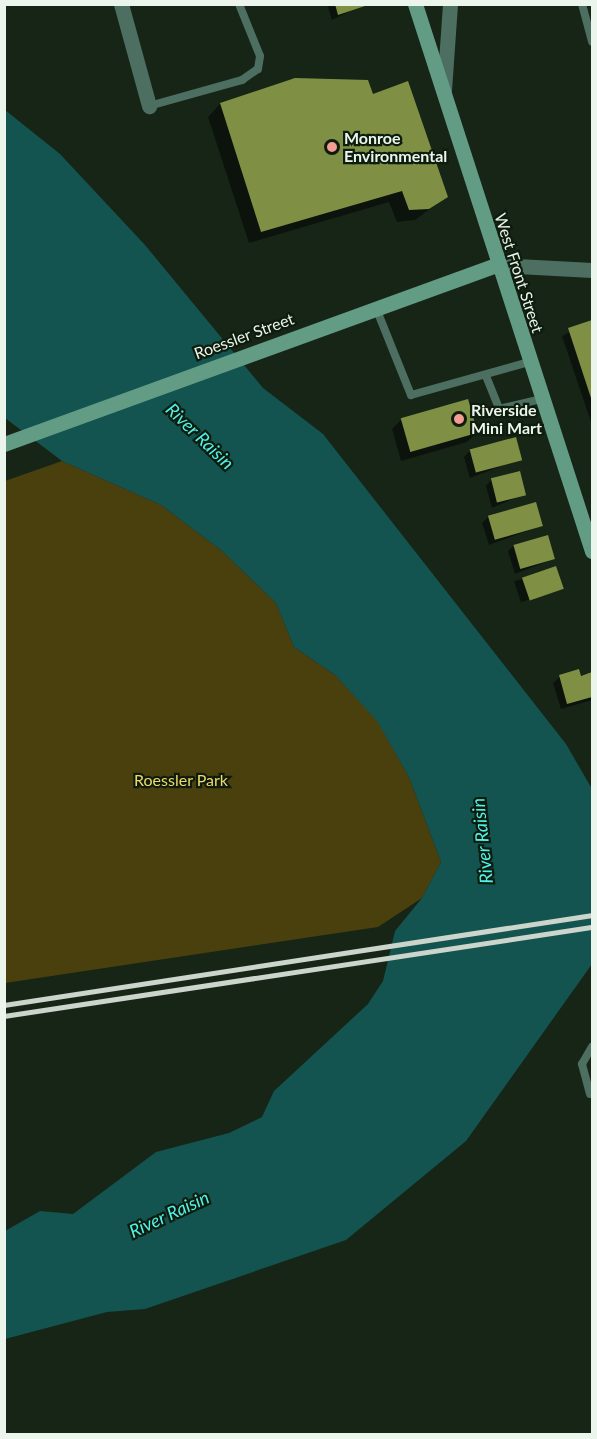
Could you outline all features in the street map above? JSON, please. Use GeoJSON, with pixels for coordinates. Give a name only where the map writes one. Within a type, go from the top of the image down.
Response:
{"type":"FeatureCollection","features":[{"type":"Feature","properties":{"kind":"street"},"geometry":{"type":"LineString","coordinates":[[121,4],[149,106]]}},
{"type":"Feature","properties":{"kind":"street","name":"West Front Street"},"geometry":{"type":"LineString","coordinates":[[415,4],[444,90],[496,265],[592,551]]}},
{"type":"Feature","properties":{"kind":"street"},"geometry":{"type":"LineString","coordinates":[[444,90],[450,4]]}},
{"type":"Feature","properties":{"kind":"street"},"geometry":{"type":"LineString","coordinates":[[496,265],[592,270]]}},
{"type":"Feature","properties":{"kind":"street","name":"Roessler Street"},"geometry":{"type":"LineString","coordinates":[[4,444],[496,265]]}},
{"type":"Feature","properties":{"kind":"lane"},"geometry":{"type":"LineString","coordinates":[[149,106],[242,80],[258,69],[260,56],[239,4]]}},
{"type":"Feature","properties":{"kind":"lane"},"geometry":{"type":"LineString","coordinates":[[582,4],[592,42]]}},
{"type":"Feature","properties":{"kind":"lane"},"geometry":{"type":"LineString","coordinates":[[376,308],[411,395],[486,376],[529,362]]}},
{"type":"Feature","properties":{"kind":"lane"},"geometry":{"type":"LineString","coordinates":[[486,376],[499,409],[542,399]]}},
{"type":"Feature","properties":{"kind":"lane"},"geometry":{"type":"LineString","coordinates":[[590,1094],[582,1064],[592,1047]]}},
{"type":"Feature","properties":{"kind":"green space","name":"Roessler Park"},"geometry":{"type":"Polygon","coordinates":[[[62,461],[161,505],[222,551],[276,603],[294,647],[335,675],[377,720],[409,777],[441,862],[422,898],[378,927],[5,983],[5,481],[62,461]]]}},
{"type":"Feature","properties":{"kind":"water","name":"River Raisin"},"geometry":{"type":"Polygon","coordinates":[[[5,110],[60,154],[145,245],[263,388],[323,434],[566,744],[592,789],[592,964],[466,1141],[346,1240],[145,1309],[107,1312],[5,1339],[5,1231],[40,1211],[73,1214],[156,1152],[229,1133],[262,1117],[274,1091],[368,1004],[383,981],[395,931],[422,898],[441,862],[409,777],[377,721],[335,675],[294,647],[276,603],[222,551],[161,505],[62,461],[5,418],[5,110]]]}},
{"type":"Feature","properties":{"kind":"building"},"geometry":{"type":"Polygon","coordinates":[[[335,4],[367,4],[368,5],[338,15],[335,4]]]}},
{"type":"Feature","properties":{"kind":"building","name":"Monroe Environmental"},"geometry":{"type":"Polygon","coordinates":[[[295,78],[368,80],[373,94],[408,81],[448,197],[429,209],[409,210],[402,191],[261,232],[220,103],[295,78]]]}},
{"type":"Feature","properties":{"kind":"building"},"geometry":{"type":"Polygon","coordinates":[[[592,320],[592,401],[568,328],[592,320]]]}},
{"type":"Feature","properties":{"kind":"building"},"geometry":{"type":"Polygon","coordinates":[[[468,399],[478,433],[410,452],[401,418],[468,399]]]}},
{"type":"Feature","properties":{"kind":"building"},"geometry":{"type":"Polygon","coordinates":[[[516,437],[522,460],[476,473],[470,449],[516,437]]]}},
{"type":"Feature","properties":{"kind":"building"},"geometry":{"type":"Polygon","coordinates":[[[520,471],[526,495],[497,503],[491,478],[520,471]]]}},
{"type":"Feature","properties":{"kind":"building"},"geometry":{"type":"Polygon","coordinates":[[[536,502],[543,526],[495,540],[488,516],[536,502]]]}},
{"type":"Feature","properties":{"kind":"building"},"geometry":{"type":"Polygon","coordinates":[[[548,535],[555,559],[520,569],[513,545],[548,535]]]}},
{"type":"Feature","properties":{"kind":"building"},"geometry":{"type":"Polygon","coordinates":[[[556,566],[564,589],[530,600],[522,578],[556,566]]]}},
{"type":"Feature","properties":{"kind":"building"},"geometry":{"type":"Polygon","coordinates":[[[579,669],[581,676],[592,672],[592,697],[567,704],[559,675],[579,669]]]}},
{"type":"Feature","properties":{"kind":"railway"},"geometry":{"type":"LineString","coordinates":[[4,1005],[592,915]]}},
{"type":"Feature","properties":{"kind":"railway"},"geometry":{"type":"LineString","coordinates":[[4,1016],[592,927]]}},
{"type":"Feature","properties":{"kind":"place","name":"Monroe Environmental"},"geometry":{"type":"Point","coordinates":[332,147]}},
{"type":"Feature","properties":{"kind":"place","name":"Riverside Mini Mart"},"geometry":{"type":"Point","coordinates":[459,419]}}]}
